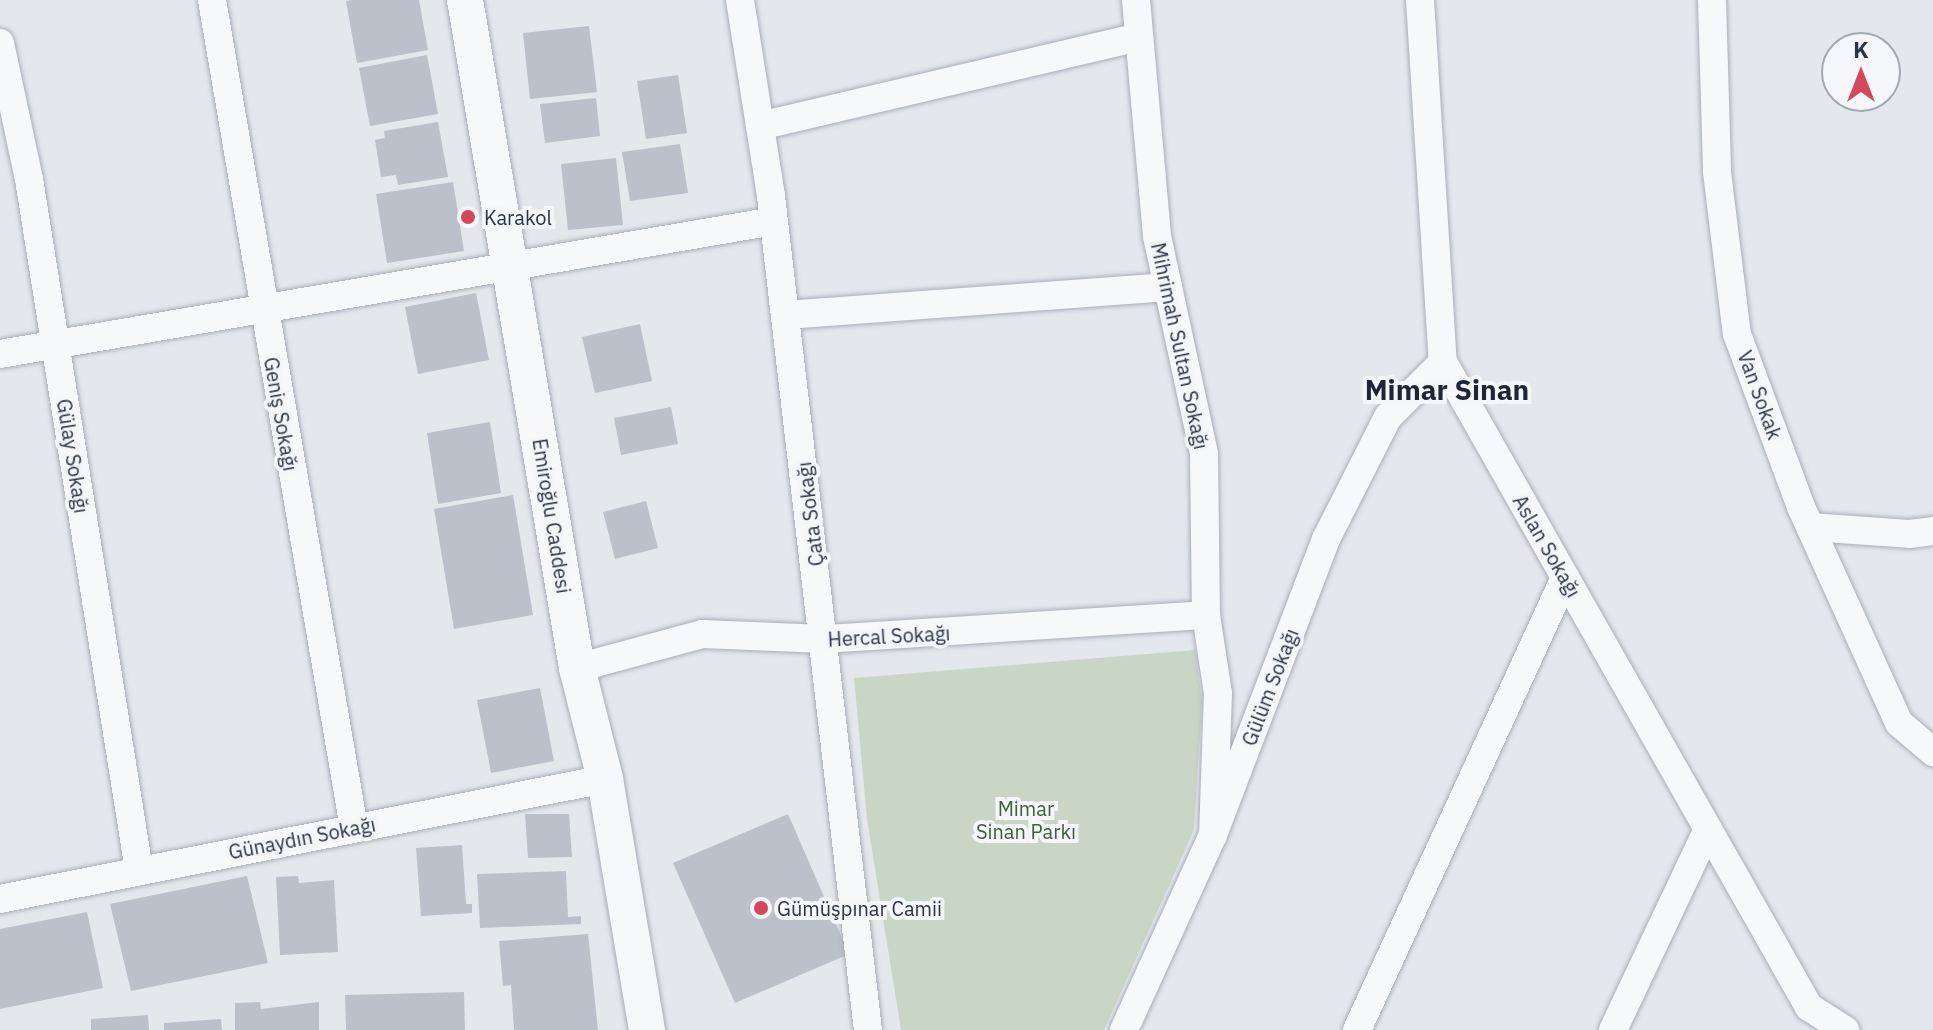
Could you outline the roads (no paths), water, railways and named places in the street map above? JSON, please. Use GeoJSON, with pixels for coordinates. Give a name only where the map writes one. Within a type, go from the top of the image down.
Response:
{"type":"FeatureCollection","features":[{"type":"Feature","properties":{"kind":"street","name":"Geniş Sokağı"},"geometry":{"type":"LineString","coordinates":[[212,0],[354,828]]}},
{"type":"Feature","properties":{"kind":"street","name":"Emiroğlu Caddesi"},"geometry":{"type":"LineString","coordinates":[[465,0],[512,265],[577,668],[605,779],[647,1030]]}},
{"type":"Feature","properties":{"kind":"street","name":"Çata Sokağı"},"geometry":{"type":"LineString","coordinates":[[740,0],[786,315],[868,1030]]}},
{"type":"Feature","properties":{"kind":"street","name":"Mihrimah Sultan Sokağı"},"geometry":{"type":"LineString","coordinates":[[1136,0],[1157,236],[1204,454],[1206,615],[1218,693],[1213,835]]}},
{"type":"Feature","properties":{"kind":"street","name":"Aslan Sokağı"},"geometry":{"type":"LineString","coordinates":[[1420,0],[1443,362],[1809,1007],[1834,1026]]}},
{"type":"Feature","properties":{"kind":"street","name":"Van Sokak"},"geometry":{"type":"LineString","coordinates":[[1712,0],[1717,172],[1737,334],[1810,527],[1899,723],[1933,752]]}},
{"type":"Feature","properties":{"kind":"street"},"geometry":{"type":"LineString","coordinates":[[760,126],[1139,37]]}},
{"type":"Feature","properties":{"kind":"street","name":"Gülay Sokağı"},"geometry":{"type":"LineString","coordinates":[[0,43],[55,344],[139,870]]}},
{"type":"Feature","properties":{"kind":"street"},"geometry":{"type":"LineString","coordinates":[[0,354],[774,221]]}},
{"type":"Feature","properties":{"kind":"street"},"geometry":{"type":"LineString","coordinates":[[786,315],[1168,287]]}},
{"type":"Feature","properties":{"kind":"street","name":"Gülüm Sokağı"},"geometry":{"type":"LineString","coordinates":[[1124,1030],[1213,835],[1326,539],[1388,417],[1443,362]]}},
{"type":"Feature","properties":{"kind":"street"},"geometry":{"type":"LineString","coordinates":[[1810,527],[1909,534],[1933,531]]}},
{"type":"Feature","properties":{"kind":"street"},"geometry":{"type":"LineString","coordinates":[[1357,1030],[1565,577]]}},
{"type":"Feature","properties":{"kind":"street","name":"Hercal Sokağı"},"geometry":{"type":"LineString","coordinates":[[577,668],[702,634],[825,639],[1206,615]]}},
{"type":"Feature","properties":{"kind":"street","name":"Günaydın Sokağı"},"geometry":{"type":"LineString","coordinates":[[0,899],[605,779]]}},
{"type":"Feature","properties":{"kind":"street"},"geometry":{"type":"LineString","coordinates":[[1613,1030],[1708,829]]}},
{"type":"Feature","properties":{"kind":"place","name":"Karakol"},"geometry":{"type":"Point","coordinates":[468,217]}},
{"type":"Feature","properties":{"kind":"place","name":"Gümüşpınar Camii"},"geometry":{"type":"Point","coordinates":[761,908]}},
{"type":"Feature","properties":{"kind":"district","name":"Mimar Sinan"},"geometry":{"type":"Point","coordinates":[1447,390]}},
{"type":"Feature","properties":{"kind":"park label","name":"Mimar Sinan Parkı"},"geometry":{"type":"Point","coordinates":[1026,820]}}]}
